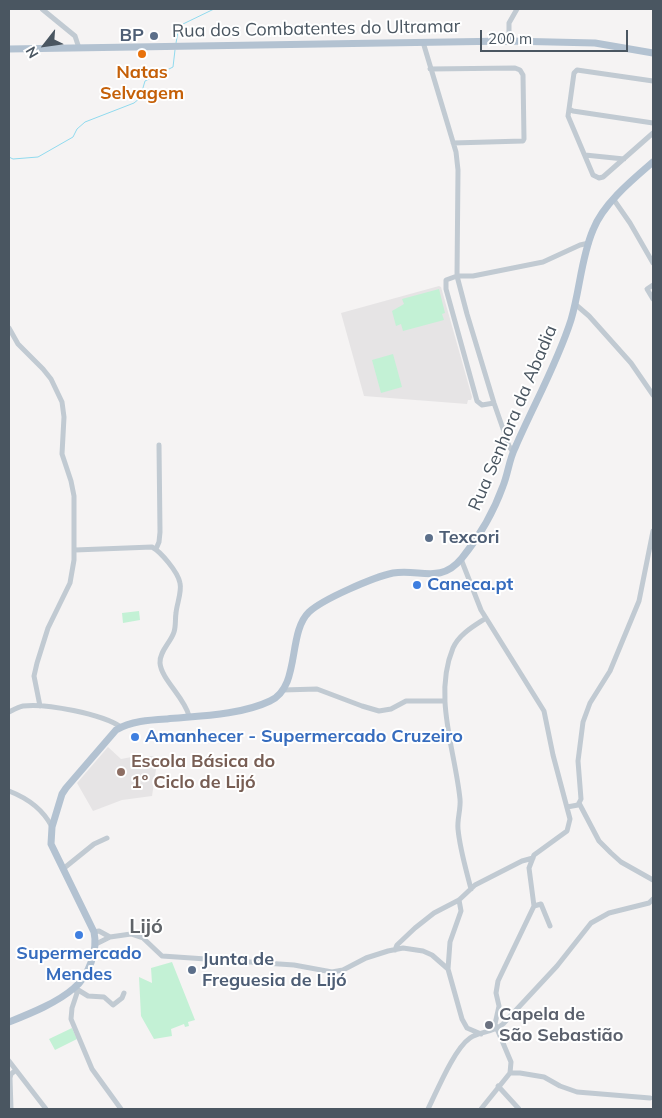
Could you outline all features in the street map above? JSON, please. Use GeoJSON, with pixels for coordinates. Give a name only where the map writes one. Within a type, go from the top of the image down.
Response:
{"type":"FeatureCollection","features":[{"type":"Feature","properties":{"kind":"main road","name":"Rua dos Combatentes do Ultramar"},"geometry":{"type":"LineString","coordinates":[[9,50],[509,41],[595,43],[653,53]]}},
{"type":"Feature","properties":{"kind":"main road","name":"Rua Senhora da Abadia"},"geometry":{"type":"LineString","coordinates":[[283,690],[302,624],[308,613],[315,607],[380,577],[400,573],[434,575],[455,565],[461,558],[483,526],[502,489],[513,452],[570,322],[589,243],[596,224],[625,187],[653,162]]}},
{"type":"Feature","properties":{"kind":"main road"},"geometry":{"type":"LineString","coordinates":[[9,1022],[37,1011],[75,988],[90,962],[96,944],[94,932],[51,844],[52,828],[62,794],[66,788],[116,730],[121,727],[144,721],[256,707],[272,701],[283,690]]}},
{"type":"Feature","properties":{"kind":"street"},"geometry":{"type":"LineString","coordinates":[[42,9],[75,36],[79,48]]}},
{"type":"Feature","properties":{"kind":"street"},"geometry":{"type":"LineString","coordinates":[[509,41],[508,23],[517,9]]}},
{"type":"Feature","properties":{"kind":"street"},"geometry":{"type":"LineString","coordinates":[[423,42],[453,143],[458,170],[457,276],[494,403],[509,446],[513,452]]}},
{"type":"Feature","properties":{"kind":"street"},"geometry":{"type":"LineString","coordinates":[[430,69],[515,68],[520,70],[523,75],[523,141],[453,143]]}},
{"type":"Feature","properties":{"kind":"street"},"geometry":{"type":"LineString","coordinates":[[653,81],[577,70],[574,73],[568,116],[593,175],[599,178],[603,177],[653,133]]}},
{"type":"Feature","properties":{"kind":"street"},"geometry":{"type":"LineString","coordinates":[[569,109],[653,124]]}},
{"type":"Feature","properties":{"kind":"street"},"geometry":{"type":"LineString","coordinates":[[585,155],[624,159]]}},
{"type":"Feature","properties":{"kind":"street"},"geometry":{"type":"LineString","coordinates":[[614,200],[653,263]]}},
{"type":"Feature","properties":{"kind":"street"},"geometry":{"type":"LineString","coordinates":[[494,403],[482,404],[477,401],[446,289],[446,280],[457,276],[473,276],[543,262],[580,245],[589,243]]}},
{"type":"Feature","properties":{"kind":"street"},"geometry":{"type":"LineString","coordinates":[[653,285],[647,289],[653,299]]}},
{"type":"Feature","properties":{"kind":"street"},"geometry":{"type":"LineString","coordinates":[[575,304],[631,363],[653,395]]}},
{"type":"Feature","properties":{"kind":"street"},"geometry":{"type":"LineString","coordinates":[[9,328],[18,344],[44,369],[57,389],[62,402],[64,418],[62,454],[74,496],[73,526],[75,550],[70,582],[48,628],[34,676],[40,706]]}},
{"type":"Feature","properties":{"kind":"street"},"geometry":{"type":"LineString","coordinates":[[156,549],[160,532],[159,445]]}},
{"type":"Feature","properties":{"kind":"street"},"geometry":{"type":"LineString","coordinates":[[653,531],[639,601],[610,671],[590,702],[583,722],[578,761],[581,799],[579,803],[599,841],[621,862],[653,880]]}},
{"type":"Feature","properties":{"kind":"street"},"geometry":{"type":"LineString","coordinates":[[75,550],[152,546],[159,551],[171,567],[180,583],[174,631],[161,656],[160,664],[166,677],[188,710],[189,716]]}},
{"type":"Feature","properties":{"kind":"street"},"geometry":{"type":"LineString","coordinates":[[461,558],[477,602],[544,711],[552,755],[570,819],[567,832],[534,855],[529,868],[534,906],[498,981],[496,993],[500,1006],[495,1024],[496,1030],[511,1062],[510,1073],[481,1109]]}},
{"type":"Feature","properties":{"kind":"street"},"geometry":{"type":"LineString","coordinates":[[472,888],[463,858],[458,828],[460,801],[445,701],[448,665],[453,647],[466,631],[486,618]]}},
{"type":"Feature","properties":{"kind":"street"},"geometry":{"type":"LineString","coordinates":[[283,690],[317,689],[379,711],[391,709],[406,701],[445,701]]}},
{"type":"Feature","properties":{"kind":"street"},"geometry":{"type":"LineString","coordinates":[[9,712],[21,706],[54,707],[101,718],[121,727]]}},
{"type":"Feature","properties":{"kind":"street"},"geometry":{"type":"LineString","coordinates":[[9,791],[41,810],[52,828]]}},
{"type":"Feature","properties":{"kind":"street"},"geometry":{"type":"LineString","coordinates":[[566,807],[579,803]]}},
{"type":"Feature","properties":{"kind":"street"},"geometry":{"type":"LineString","coordinates":[[63,869],[94,844],[107,838]]}},
{"type":"Feature","properties":{"kind":"street"},"geometry":{"type":"LineString","coordinates":[[395,950],[397,945],[434,913],[459,900],[472,888],[502,870],[533,858]]}},
{"type":"Feature","properties":{"kind":"street"},"geometry":{"type":"LineString","coordinates":[[465,1043],[472,1037],[496,1030],[557,966],[591,923],[608,913],[648,903],[653,899]]}},
{"type":"Feature","properties":{"kind":"street"},"geometry":{"type":"LineString","coordinates":[[428,1109],[445,1075],[465,1043],[467,1036],[467,1028],[462,1019],[448,969],[450,942],[461,911],[459,900]]}},
{"type":"Feature","properties":{"kind":"street"},"geometry":{"type":"LineString","coordinates":[[534,906],[541,904],[550,926]]}},
{"type":"Feature","properties":{"kind":"street"},"geometry":{"type":"LineString","coordinates":[[94,932],[99,931],[110,937]]}},
{"type":"Feature","properties":{"kind":"street"},"geometry":{"type":"LineString","coordinates":[[96,944],[110,937],[131,934],[142,938],[162,956],[294,965],[332,972],[344,970],[366,958],[403,948],[422,951],[432,955],[448,969]]}},
{"type":"Feature","properties":{"kind":"street"},"geometry":{"type":"LineString","coordinates":[[75,988],[88,996],[104,997],[113,1005],[122,998],[124,993]]}},
{"type":"Feature","properties":{"kind":"street"},"geometry":{"type":"LineString","coordinates":[[75,988],[77,992],[71,1019],[92,1069],[120,1109]]}},
{"type":"Feature","properties":{"kind":"street"},"geometry":{"type":"LineString","coordinates":[[467,1028],[481,1034]]}},
{"type":"Feature","properties":{"kind":"street"},"geometry":{"type":"LineString","coordinates":[[9,1061],[46,1109]]}},
{"type":"Feature","properties":{"kind":"street"},"geometry":{"type":"LineString","coordinates":[[11,1109],[10,1078],[11,1074],[16,1070]]}},
{"type":"Feature","properties":{"kind":"street"},"geometry":{"type":"LineString","coordinates":[[510,1073],[544,1077],[560,1086],[577,1092],[650,1098]]}},
{"type":"Feature","properties":{"kind":"street"},"geometry":{"type":"LineString","coordinates":[[498,1086],[519,1109]]}},
{"type":"Feature","properties":{"kind":"shaded area"},"geometry":{"type":"Polygon","coordinates":[[[441,287],[472,397],[471,400],[468,400],[467,404],[364,396],[341,313],[441,287]]]}},
{"type":"Feature","properties":{"kind":"shaded area","name":"Escola Básica do 1º Ciclo de Lijó"},"geometry":{"type":"Polygon","coordinates":[[[108,747],[121,759],[137,756],[158,756],[152,796],[122,800],[93,811],[77,783],[108,747]]]}},
{"type":"Feature","properties":{"kind":"green space"},"geometry":{"type":"Polygon","coordinates":[[[439,289],[445,313],[442,314],[444,320],[403,331],[401,324],[396,326],[392,311],[404,304],[402,299],[439,289]]]}},
{"type":"Feature","properties":{"kind":"green space"},"geometry":{"type":"Polygon","coordinates":[[[393,354],[402,387],[381,393],[372,360],[393,354]]]}},
{"type":"Feature","properties":{"kind":"green space"},"geometry":{"type":"Polygon","coordinates":[[[139,611],[140,620],[123,623],[122,613],[139,611]]]}},
{"type":"Feature","properties":{"kind":"green space"},"geometry":{"type":"Polygon","coordinates":[[[172,962],[195,1020],[188,1022],[189,1026],[185,1027],[184,1024],[171,1029],[172,1036],[154,1039],[141,1016],[139,977],[152,983],[151,968],[172,962]]]}},
{"type":"Feature","properties":{"kind":"green space"},"geometry":{"type":"Polygon","coordinates":[[[72,1028],[77,1039],[55,1050],[49,1039],[72,1028]]]}},
{"type":"Feature","properties":{"kind":"waterway"},"geometry":{"type":"LineString","coordinates":[[176,43],[178,32],[183,24],[214,9]]}},
{"type":"Feature","properties":{"kind":"waterway"},"geometry":{"type":"LineString","coordinates":[[9,157],[13,159],[38,157],[73,137],[77,129],[85,122],[134,103],[140,98],[145,81],[173,67],[175,50]]}},
{"type":"Feature","properties":{"kind":"place","name":"BP"},"geometry":{"type":"Point","coordinates":[154,36]}},
{"type":"Feature","properties":{"kind":"place","name":"Natas Selvagem"},"geometry":{"type":"Point","coordinates":[142,54]}},
{"type":"Feature","properties":{"kind":"place","name":"Texcori"},"geometry":{"type":"Point","coordinates":[429,538]}},
{"type":"Feature","properties":{"kind":"place","name":"Caneca.pt"},"geometry":{"type":"Point","coordinates":[417,585]}},
{"type":"Feature","properties":{"kind":"place","name":"Amanhecer - Supermercado Cruzeiro"},"geometry":{"type":"Point","coordinates":[135,737]}},
{"type":"Feature","properties":{"kind":"place","name":"Escola Básica do 1º Ciclo de Lijó"},"geometry":{"type":"Point","coordinates":[121,772]}},
{"type":"Feature","properties":{"kind":"place","name":"Supermercado Mendes"},"geometry":{"type":"Point","coordinates":[79,935]}},
{"type":"Feature","properties":{"kind":"place","name":"Junta de Freguesia de Lijó"},"geometry":{"type":"Point","coordinates":[192,970]}},
{"type":"Feature","properties":{"kind":"place","name":"Capela de São Sebastião"},"geometry":{"type":"Point","coordinates":[489,1025]}},
{"type":"Feature","properties":{"kind":"district","name":"Lijó"},"geometry":{"type":"Point","coordinates":[146,927]}}]}
